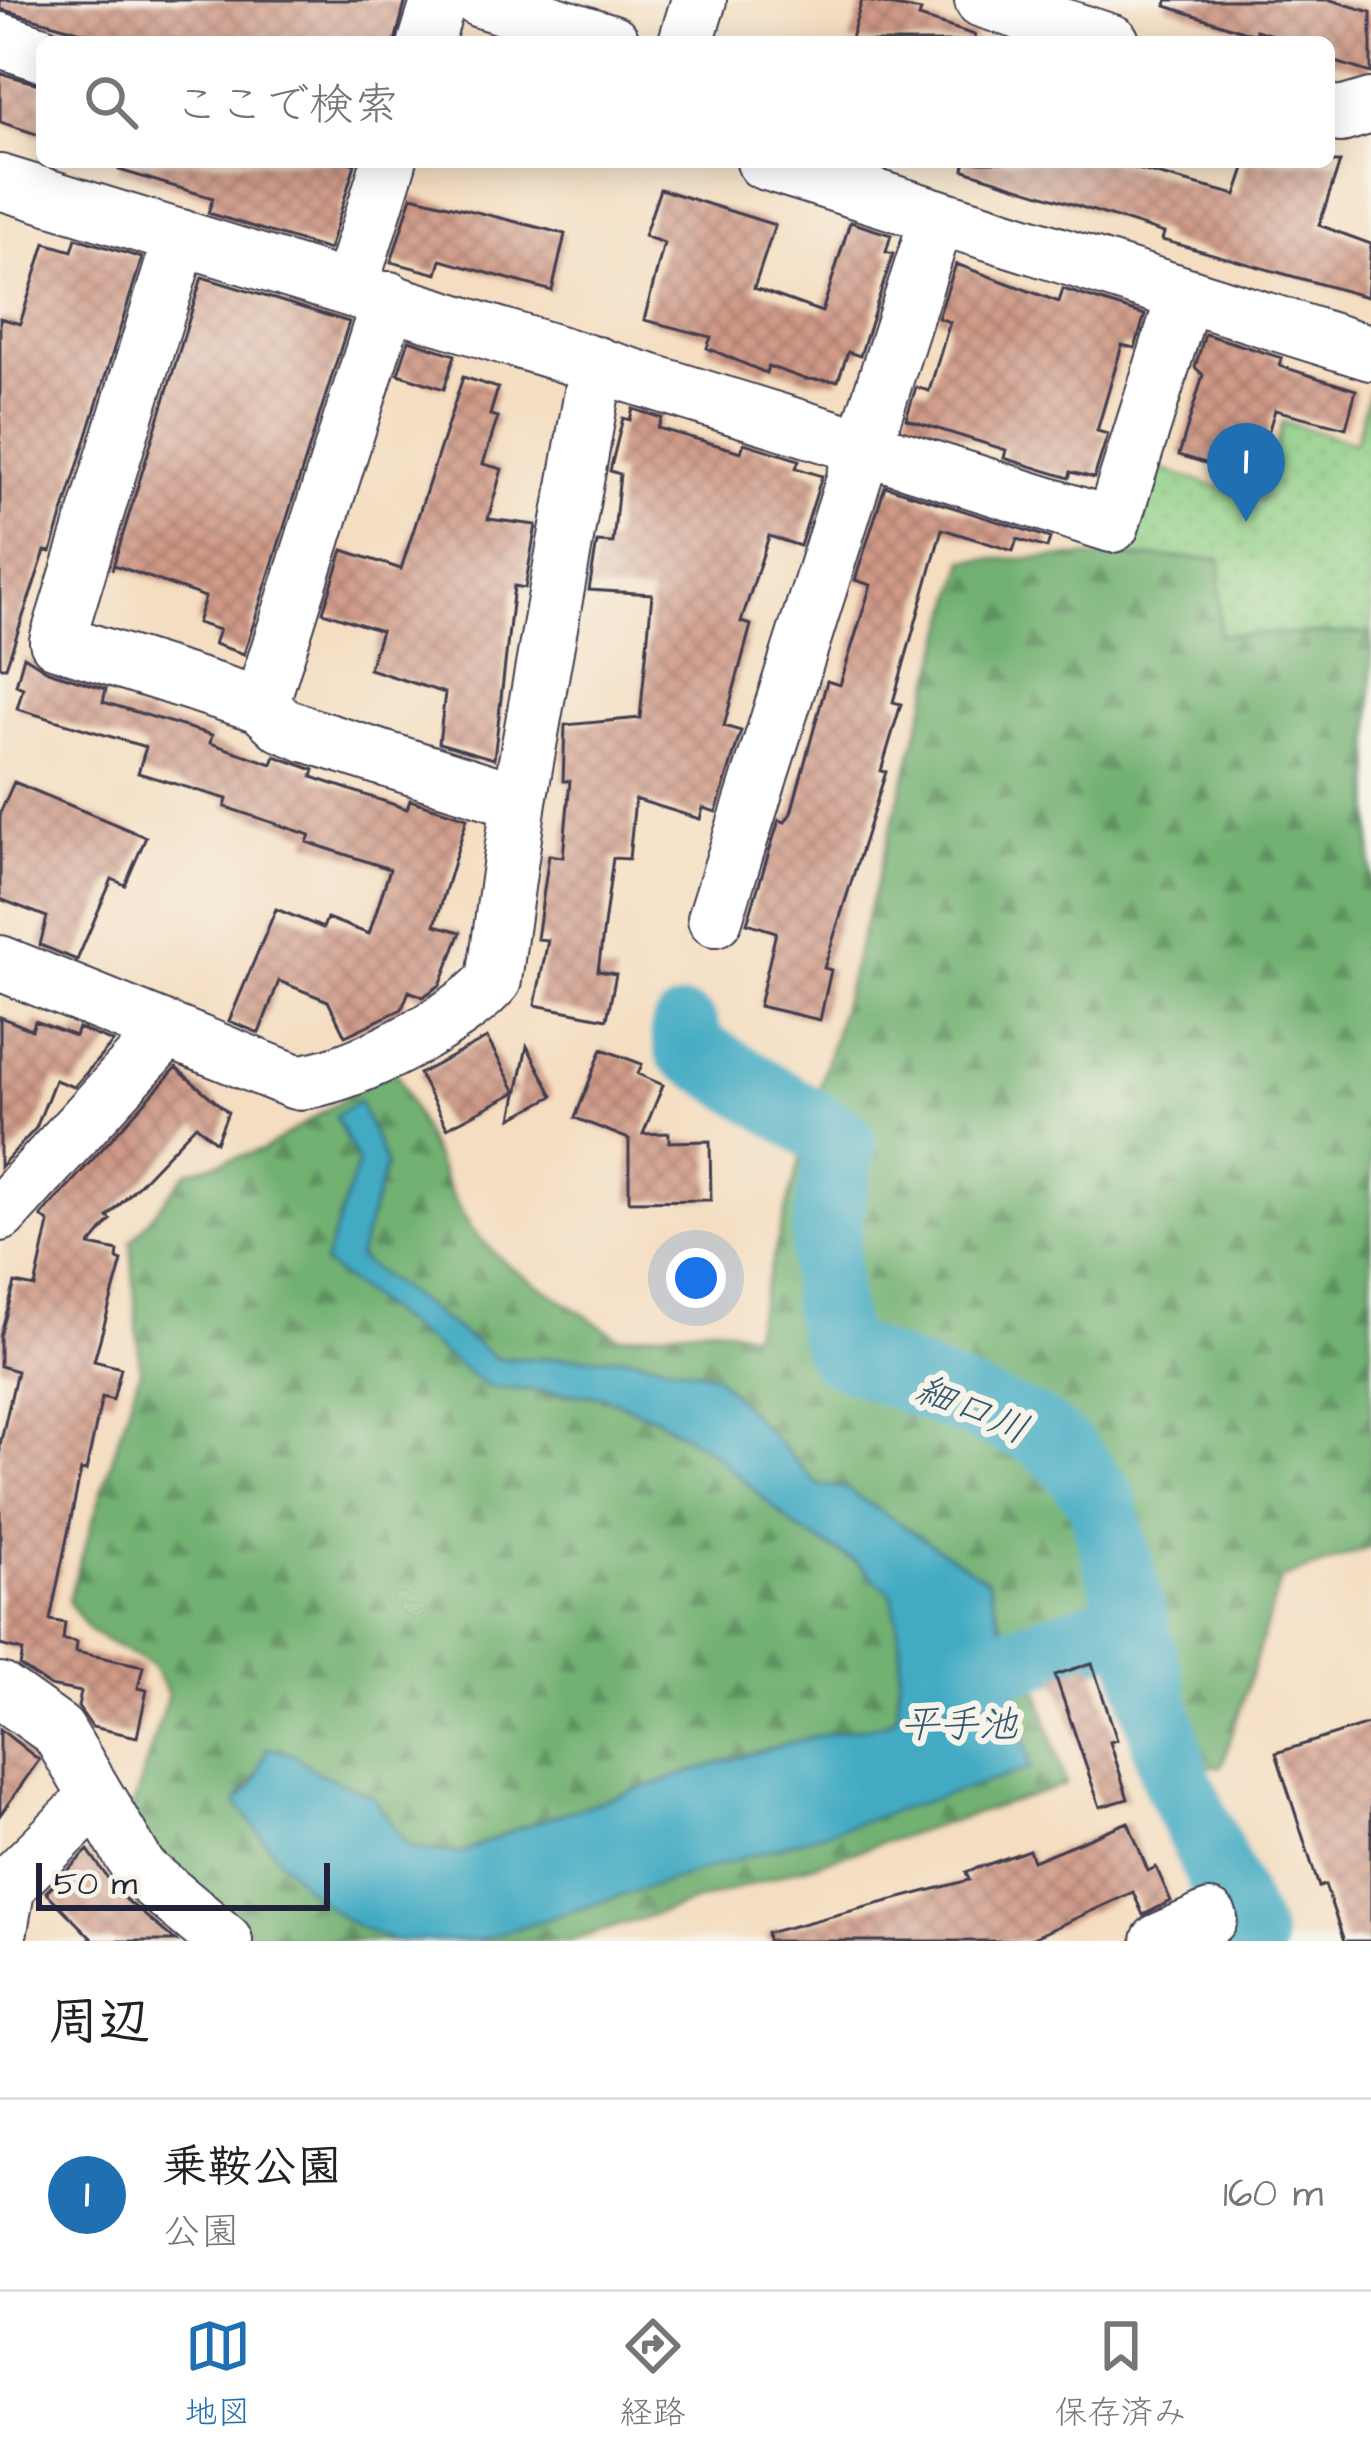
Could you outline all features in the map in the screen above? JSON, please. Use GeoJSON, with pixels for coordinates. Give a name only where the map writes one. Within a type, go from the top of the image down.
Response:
{"type":"FeatureCollection","features":[{"type":"Feature","properties":{"kind":"street"},"geometry":{"type":"LineString","coordinates":[[428,36],[439,0]]}},
{"type":"Feature","properties":{"kind":"street"},"geometry":{"type":"LineString","coordinates":[[480,0],[593,36]]}},
{"type":"Feature","properties":{"kind":"street"},"geometry":{"type":"LineString","coordinates":[[688,36],[699,0]]}},
{"type":"Feature","properties":{"kind":"street"},"geometry":{"type":"LineString","coordinates":[[982,0],[1093,36]]}},
{"type":"Feature","properties":{"kind":"street"},"geometry":{"type":"LineString","coordinates":[[0,40],[36,52]]}},
{"type":"Feature","properties":{"kind":"street"},"geometry":{"type":"LineString","coordinates":[[1335,114],[1371,106]]}},
{"type":"Feature","properties":{"kind":"street"},"geometry":{"type":"LineString","coordinates":[[261,705],[370,293],[388,168]]}},
{"type":"Feature","properties":{"kind":"street"},"geometry":{"type":"LineString","coordinates":[[782,168],[1371,353]]}},
{"type":"Feature","properties":{"kind":"street"},"geometry":{"type":"LineString","coordinates":[[0,182],[1112,525],[1184,296]]}},
{"type":"Feature","properties":{"kind":"street"},"geometry":{"type":"LineString","coordinates":[[715,919],[937,219]]}},
{"type":"Feature","properties":{"kind":"street"},"geometry":{"type":"LineString","coordinates":[[181,237],[57,641],[261,705],[281,724],[305,734],[519,801]]}},
{"type":"Feature","properties":{"kind":"street"},"geometry":{"type":"LineString","coordinates":[[0,963],[268,1075],[319,1081],[478,1000],[494,980],[519,801],[597,364]]}},
{"type":"Feature","properties":{"kind":"street"},"geometry":{"type":"LineString","coordinates":[[0,1214],[168,1030]]}},
{"type":"Feature","properties":{"kind":"street"},"geometry":{"type":"LineString","coordinates":[[0,1690],[58,1731],[140,1870],[225,1941]]}},
{"type":"Feature","properties":{"kind":"street"},"geometry":{"type":"LineString","coordinates":[[0,1930],[8,1886],[95,1799]]}},
{"type":"Feature","properties":{"kind":"street"},"geometry":{"type":"LineString","coordinates":[[1159,1941],[1210,1918]]}},
{"type":"Feature","properties":{"kind":"green space"},"geometry":{"type":"Polygon","coordinates":[[[1371,385],[1371,633],[1219,635],[1221,559],[1111,556],[1141,463],[1261,500],[1283,422],[1355,443],[1371,385]]]}},
{"type":"Feature","properties":{"kind":"green space"},"geometry":{"type":"Polygon","coordinates":[[[1221,559],[1219,635],[1371,633],[1371,1547],[1281,1579],[1222,1766],[1201,1766],[1128,1696],[1095,1627],[1010,1649],[987,1580],[819,1486],[714,1374],[629,1357],[497,1359],[357,1258],[386,1164],[358,1162],[324,1264],[548,1394],[603,1396],[658,1419],[712,1452],[797,1528],[856,1562],[892,1593],[901,1646],[896,1715],[885,1724],[819,1735],[732,1759],[527,1825],[458,1854],[409,1847],[372,1796],[314,1771],[294,1754],[265,1763],[236,1802],[306,1885],[345,1914],[398,1941],[249,1941],[128,1823],[168,1694],[152,1665],[91,1632],[68,1601],[140,1370],[131,1242],[187,1172],[263,1150],[394,1067],[452,1196],[473,1231],[507,1265],[619,1337],[713,1326],[752,1334],[965,560],[1221,559]]]}},
{"type":"Feature","properties":{"kind":"green space"},"geometry":{"type":"Polygon","coordinates":[[[1034,1677],[1066,1785],[570,1941],[461,1941],[1030,1768],[1016,1683],[1034,1677]]]}},
{"type":"Feature","properties":{"kind":"water","name":"平手池"},"geometry":{"type":"Polygon","coordinates":[[[359,1101],[386,1164],[358,1258],[497,1359],[629,1357],[714,1374],[819,1486],[843,1487],[987,1580],[1012,1660],[1030,1769],[475,1941],[399,1941],[373,1933],[348,1921],[306,1887],[236,1802],[254,1784],[267,1748],[294,1754],[314,1771],[372,1796],[409,1847],[458,1854],[527,1825],[732,1759],[820,1735],[885,1724],[897,1715],[901,1646],[892,1594],[856,1562],[797,1528],[712,1452],[658,1419],[603,1396],[487,1387],[324,1264],[358,1162],[335,1116],[359,1101]]]}},
{"type":"Feature","properties":{"kind":"building"},"geometry":{"type":"Polygon","coordinates":[[[0,0],[406,0],[397,36],[97,36],[0,9],[0,0]]]}},
{"type":"Feature","properties":{"kind":"building"},"geometry":{"type":"Polygon","coordinates":[[[862,0],[921,11],[919,17],[975,35],[975,36],[852,36],[862,0]]]}},
{"type":"Feature","properties":{"kind":"building"},"geometry":{"type":"Polygon","coordinates":[[[1167,0],[1331,0],[1371,12],[1371,73],[1335,62],[1335,36],[1275,36],[1256,30],[1255,35],[1166,6],[1167,0]]]}},
{"type":"Feature","properties":{"kind":"building"},"geometry":{"type":"Polygon","coordinates":[[[0,73],[36,83],[36,134],[0,122],[0,73]]]}},
{"type":"Feature","properties":{"kind":"building"},"geometry":{"type":"Polygon","coordinates":[[[1335,162],[1340,162],[1319,225],[1371,244],[1367,297],[1162,240],[1164,233],[964,170],[1134,168],[1236,195],[1245,168],[1335,168],[1335,162]]]}},
{"type":"Feature","properties":{"kind":"building"},"geometry":{"type":"Polygon","coordinates":[[[354,168],[329,250],[208,213],[213,198],[119,170],[354,168]]]}},
{"type":"Feature","properties":{"kind":"building"},"geometry":{"type":"Polygon","coordinates":[[[660,189],[775,225],[754,288],[822,312],[850,222],[891,235],[886,252],[893,254],[860,356],[848,352],[838,381],[805,379],[768,366],[766,373],[707,348],[711,337],[644,320],[664,243],[644,236],[660,189]]]}},
{"type":"Feature","properties":{"kind":"building"},"geometry":{"type":"Polygon","coordinates":[[[412,196],[565,234],[552,291],[441,260],[437,274],[391,262],[412,196]]]}},
{"type":"Feature","properties":{"kind":"building"},"geometry":{"type":"Polygon","coordinates":[[[76,238],[142,258],[51,552],[45,551],[6,667],[0,667],[0,318],[20,324],[45,243],[72,251],[76,238]]]}},
{"type":"Feature","properties":{"kind":"building"},"geometry":{"type":"Polygon","coordinates":[[[956,264],[1059,302],[1063,289],[1145,315],[1135,348],[1122,345],[1097,431],[1108,434],[1094,478],[1071,472],[1069,478],[1004,458],[1006,450],[906,419],[916,387],[929,391],[950,322],[938,318],[956,264]]]}},
{"type":"Feature","properties":{"kind":"building"},"geometry":{"type":"Polygon","coordinates":[[[202,277],[349,322],[244,654],[214,644],[219,630],[197,623],[205,597],[114,565],[112,570],[202,277]]]}},
{"type":"Feature","properties":{"kind":"building"},"geometry":{"type":"Polygon","coordinates":[[[1205,334],[1282,358],[1280,366],[1356,390],[1346,428],[1275,410],[1254,478],[1179,455],[1203,375],[1195,367],[1205,334]]]}},
{"type":"Feature","properties":{"kind":"building"},"geometry":{"type":"Polygon","coordinates":[[[409,340],[455,355],[444,389],[398,374],[409,340]]]}},
{"type":"Feature","properties":{"kind":"building"},"geometry":{"type":"Polygon","coordinates":[[[463,377],[498,388],[490,415],[498,417],[483,464],[502,469],[488,519],[536,525],[525,588],[514,586],[494,759],[439,743],[445,693],[369,669],[381,631],[323,612],[343,550],[401,569],[463,377]]]}},
{"type":"Feature","properties":{"kind":"building"},"geometry":{"type":"Polygon","coordinates":[[[633,409],[662,418],[658,428],[741,452],[744,443],[799,460],[796,468],[822,476],[800,546],[769,536],[741,622],[751,625],[724,726],[741,731],[716,812],[703,808],[700,819],[635,799],[629,859],[613,858],[598,971],[616,974],[607,1019],[535,1005],[548,940],[537,939],[549,855],[563,857],[570,781],[563,781],[565,725],[640,718],[652,594],[589,590],[597,542],[613,543],[620,474],[610,471],[623,418],[630,420],[633,409]]]}},
{"type":"Feature","properties":{"kind":"building"},"geometry":{"type":"Polygon","coordinates":[[[885,486],[1050,538],[1047,548],[1017,539],[1013,551],[942,529],[893,702],[901,704],[881,771],[886,772],[824,968],[831,970],[820,1020],[759,1006],[776,932],[747,923],[779,820],[785,822],[791,813],[827,681],[840,685],[871,585],[855,580],[885,486]]]}},
{"type":"Feature","properties":{"kind":"building"},"geometry":{"type":"Polygon","coordinates":[[[24,656],[48,671],[106,689],[103,702],[212,735],[210,743],[272,764],[275,756],[314,770],[312,777],[407,809],[410,800],[467,818],[435,925],[461,932],[440,985],[423,997],[409,991],[402,1009],[345,1036],[328,1001],[279,981],[259,1033],[229,1021],[276,909],[323,928],[327,918],[369,934],[390,869],[307,842],[310,835],[225,807],[227,799],[138,773],[146,747],[17,709],[23,688],[16,685],[24,656]]]}},
{"type":"Feature","properties":{"kind":"building"},"geometry":{"type":"Polygon","coordinates":[[[14,782],[146,837],[125,885],[112,879],[77,960],[40,945],[47,917],[0,899],[0,813],[14,782]]]}},
{"type":"Feature","properties":{"kind":"building"},"geometry":{"type":"Polygon","coordinates":[[[0,1017],[32,1030],[35,1021],[75,1036],[78,1028],[113,1042],[74,1087],[55,1080],[36,1128],[0,1167],[0,1017]]]}},
{"type":"Feature","properties":{"kind":"building"},"geometry":{"type":"Polygon","coordinates":[[[487,1038],[516,1092],[447,1128],[419,1074],[487,1038]]]}},
{"type":"Feature","properties":{"kind":"building"},"geometry":{"type":"Polygon","coordinates":[[[527,1046],[553,1096],[512,1118],[527,1046]]]}},
{"type":"Feature","properties":{"kind":"building"},"geometry":{"type":"Polygon","coordinates":[[[602,1049],[642,1064],[638,1074],[663,1085],[643,1134],[669,1133],[669,1142],[710,1141],[711,1200],[629,1201],[629,1139],[575,1118],[602,1049]]]}},
{"type":"Feature","properties":{"kind":"building"},"geometry":{"type":"Polygon","coordinates":[[[176,1068],[228,1112],[216,1142],[196,1125],[108,1217],[111,1220],[90,1245],[118,1251],[117,1259],[122,1261],[94,1361],[121,1368],[113,1400],[102,1397],[86,1471],[81,1470],[50,1620],[65,1623],[63,1640],[77,1642],[76,1652],[143,1666],[138,1688],[147,1690],[137,1737],[92,1727],[78,1707],[81,1692],[50,1686],[20,1666],[23,1651],[0,1645],[0,1445],[17,1371],[0,1366],[0,1336],[15,1283],[35,1287],[49,1223],[41,1216],[176,1068]]]}},
{"type":"Feature","properties":{"kind":"building"},"geometry":{"type":"Polygon","coordinates":[[[1092,1663],[1117,1740],[1110,1742],[1128,1799],[1100,1807],[1055,1675],[1092,1663]]]}},
{"type":"Feature","properties":{"kind":"building"},"geometry":{"type":"Polygon","coordinates":[[[1371,1723],[1371,1941],[1344,1941],[1325,1885],[1319,1887],[1276,1753],[1371,1723]]]}},
{"type":"Feature","properties":{"kind":"building"},"geometry":{"type":"Polygon","coordinates":[[[0,1729],[39,1760],[0,1815],[0,1729]]]}},
{"type":"Feature","properties":{"kind":"building"},"geometry":{"type":"Polygon","coordinates":[[[1128,1822],[1148,1871],[1156,1867],[1171,1901],[1143,1915],[1133,1892],[1026,1941],[768,1941],[767,1933],[969,1880],[966,1872],[1029,1850],[1033,1861],[1128,1822]]]}},
{"type":"Feature","properties":{"kind":"building"},"geometry":{"type":"Polygon","coordinates":[[[88,1850],[119,1894],[176,1941],[94,1941],[46,1892],[88,1850]]]}},
{"type":"Feature","properties":{"kind":"waterway","name":"細口川"},"geometry":{"type":"LineString","coordinates":[[685,1030],[689,1048],[842,1142],[824,1276],[831,1328],[840,1352],[1038,1431],[1068,1456],[1101,1499],[1175,1776],[1250,1941]]}},
{"type":"Feature","properties":{"kind":"waterway"},"geometry":{"type":"LineString","coordinates":[[1012,1660],[1134,1623]]}},
{"type":"Feature","properties":{"kind":"place","name":"乗鞍公園"},"geometry":{"type":"Point","coordinates":[1246,522]}}]}
